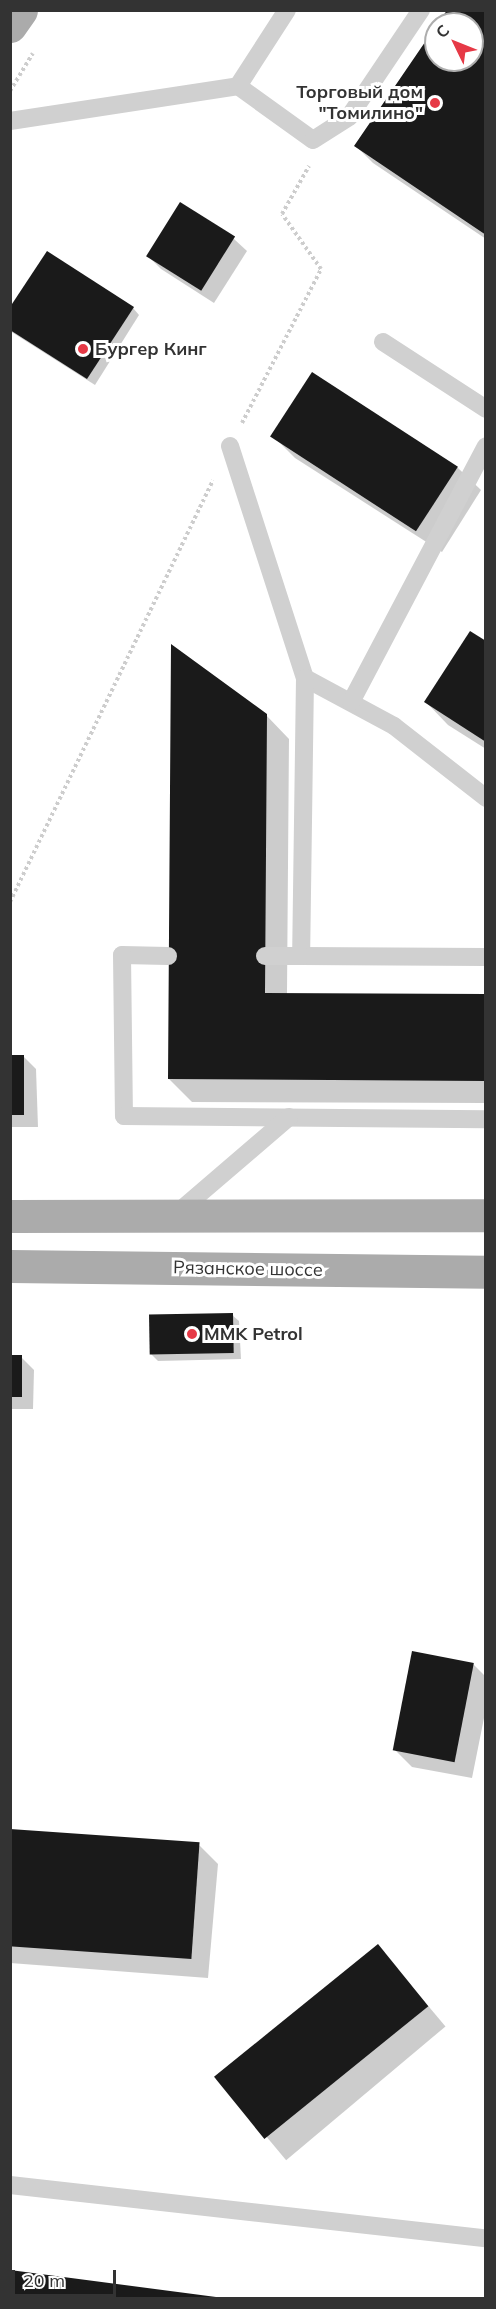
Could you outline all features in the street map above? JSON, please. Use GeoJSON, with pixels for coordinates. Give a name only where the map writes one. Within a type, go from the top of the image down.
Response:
{"type":"FeatureCollection","features":[{"type":"Feature","properties":{"kind":"main road"},"geometry":{"type":"LineString","coordinates":[[10,26],[21,10]]}},
{"type":"Feature","properties":{"kind":"main road"},"geometry":{"type":"LineString","coordinates":[[10,1216],[486,1215]]}},
{"type":"Feature","properties":{"kind":"main road","name":"Рязанское шоссе"},"geometry":{"type":"LineString","coordinates":[[10,1266],[486,1272]]}},
{"type":"Feature","properties":{"kind":"lane"},"geometry":{"type":"LineString","coordinates":[[238,86],[287,10]]}},
{"type":"Feature","properties":{"kind":"lane"},"geometry":{"type":"LineString","coordinates":[[10,121],[238,86],[313,140],[349,117],[421,10]]}},
{"type":"Feature","properties":{"kind":"lane"},"geometry":{"type":"LineString","coordinates":[[383,342],[486,409]]}},
{"type":"Feature","properties":{"kind":"lane"},"geometry":{"type":"LineString","coordinates":[[230,446],[305,678],[301,956]]}},
{"type":"Feature","properties":{"kind":"lane"},"geometry":{"type":"LineString","coordinates":[[351,702],[486,446]]}},
{"type":"Feature","properties":{"kind":"lane"},"geometry":{"type":"LineString","coordinates":[[305,678],[394,726],[486,798]]}},
{"type":"Feature","properties":{"kind":"lane"},"geometry":{"type":"LineString","coordinates":[[168,956],[122,955],[124,1116],[486,1119]]}},
{"type":"Feature","properties":{"kind":"lane"},"geometry":{"type":"LineString","coordinates":[[265,956],[486,957]]}},
{"type":"Feature","properties":{"kind":"lane"},"geometry":{"type":"LineString","coordinates":[[176,1214],[289,1117]]}},
{"type":"Feature","properties":{"kind":"lane"},"geometry":{"type":"LineString","coordinates":[[10,2185],[486,2238]]}},
{"type":"Feature","properties":{"kind":"path"},"geometry":{"type":"LineString","coordinates":[[10,902],[230,446],[321,269],[282,214],[324,139],[313,140]]}},
{"type":"Feature","properties":{"kind":"building","name":"Торговый дом \"Томилино\""},"geometry":{"type":"Polygon","coordinates":[[[447,10],[486,10],[486,235],[354,146],[424,44],[424,72],[484,72],[484,12],[446,12],[447,10]]]}},
{"type":"Feature","properties":{"kind":"building"},"geometry":{"type":"Polygon","coordinates":[[[180,202],[235,236],[201,291],[146,256],[180,202]]]}},
{"type":"Feature","properties":{"kind":"building"},"geometry":{"type":"Polygon","coordinates":[[[47,251],[134,307],[87,379],[10,330],[10,307],[47,251]]]}},
{"type":"Feature","properties":{"kind":"building"},"geometry":{"type":"Polygon","coordinates":[[[312,372],[458,467],[416,531],[270,437],[312,372]]]}},
{"type":"Feature","properties":{"kind":"building"},"geometry":{"type":"Polygon","coordinates":[[[470,631],[486,641],[486,742],[424,702],[470,631]]]}},
{"type":"Feature","properties":{"kind":"building"},"geometry":{"type":"Polygon","coordinates":[[[171,644],[267,714],[265,993],[486,994],[486,1081],[168,1079],[171,644]]]}},
{"type":"Feature","properties":{"kind":"building"},"geometry":{"type":"Polygon","coordinates":[[[10,1055],[24,1055],[24,1115],[10,1115],[10,1055]]]}},
{"type":"Feature","properties":{"kind":"building"},"geometry":{"type":"Polygon","coordinates":[[[233,1313],[234,1353],[150,1354],[149,1314],[233,1313]]]}},
{"type":"Feature","properties":{"kind":"building"},"geometry":{"type":"Polygon","coordinates":[[[10,1355],[22,1355],[22,1397],[10,1397],[10,1355]]]}},
{"type":"Feature","properties":{"kind":"building"},"geometry":{"type":"Polygon","coordinates":[[[412,1651],[474,1663],[455,1762],[393,1750],[412,1651]]]}},
{"type":"Feature","properties":{"kind":"building"},"geometry":{"type":"Polygon","coordinates":[[[10,1829],[200,1842],[191,1959],[10,1946],[10,1829]]]}},
{"type":"Feature","properties":{"kind":"building"},"geometry":{"type":"Polygon","coordinates":[[[378,1944],[428,2006],[264,2139],[214,2077],[378,1944]]]}},
{"type":"Feature","properties":{"kind":"building"},"geometry":{"type":"Polygon","coordinates":[[[10,2270],[216,2297],[216,2298],[10,2298],[10,2270]]]}},
{"type":"Feature","properties":{"kind":"place","name":"Торговый дом \"Томилино\""},"geometry":{"type":"Point","coordinates":[435,103]}},
{"type":"Feature","properties":{"kind":"place","name":"Бургер Кинг"},"geometry":{"type":"Point","coordinates":[83,349]}},
{"type":"Feature","properties":{"kind":"place","name":"MMK Petrol"},"geometry":{"type":"Point","coordinates":[192,1334]}}]}
